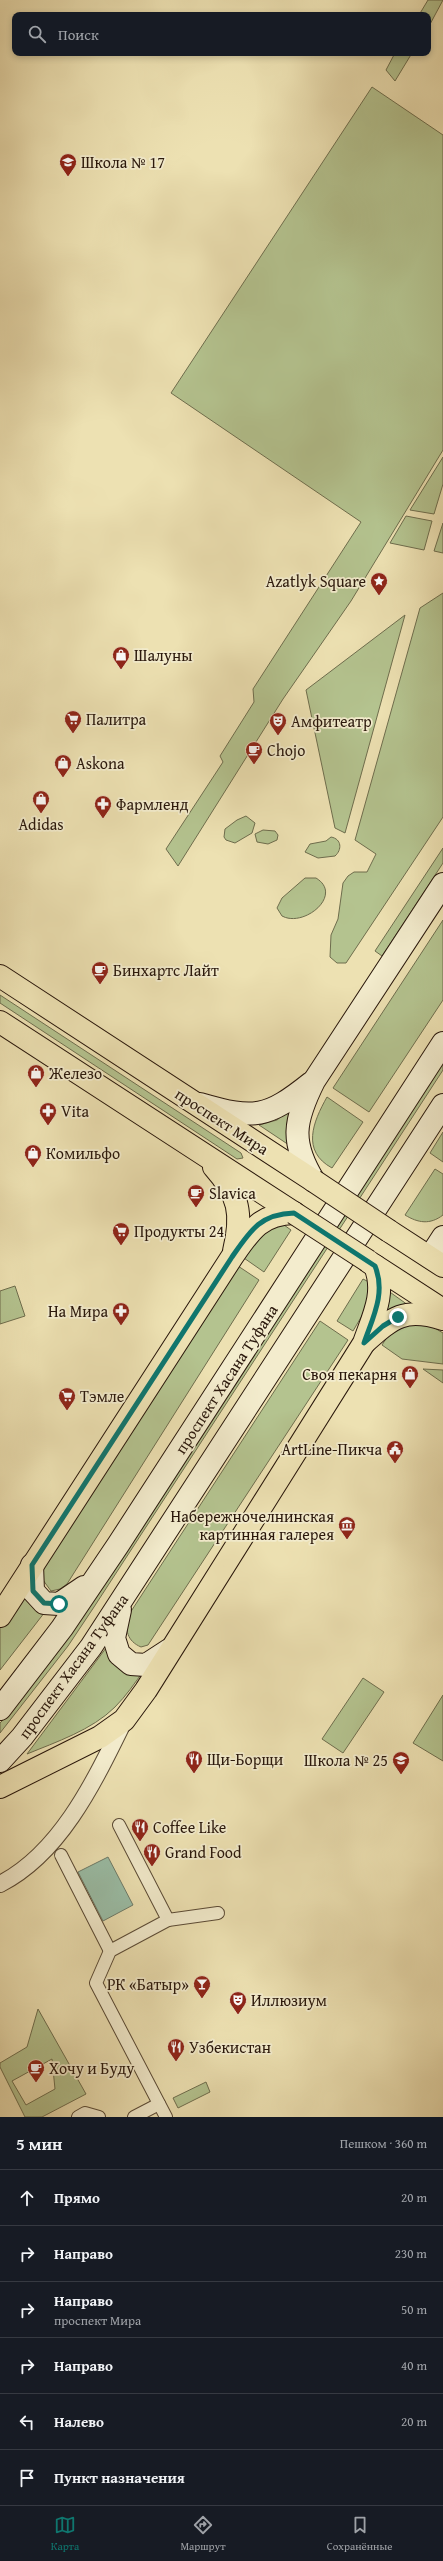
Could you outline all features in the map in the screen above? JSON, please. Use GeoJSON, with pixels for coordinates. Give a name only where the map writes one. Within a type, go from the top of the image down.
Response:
{"type":"FeatureCollection","features":[{"type":"Feature","properties":{"kind":"main road"},"geometry":{"type":"LineString","coordinates":[[314,1182],[302,1162],[297,1144],[299,1113],[314,1081],[443,884]]}},
{"type":"Feature","properties":{"kind":"main road","name":"проспект Мира"},"geometry":{"type":"LineString","coordinates":[[0,976],[436,1262]]}},
{"type":"Feature","properties":{"kind":"main road"},"geometry":{"type":"LineString","coordinates":[[0,1022],[203,1156],[443,1310]]}},
{"type":"Feature","properties":{"kind":"main road","name":"проспект Хасана Туфана"},"geometry":{"type":"LineString","coordinates":[[0,1709],[62,1628],[395,1120],[443,1043]]}},
{"type":"Feature","properties":{"kind":"main road"},"geometry":{"type":"LineString","coordinates":[[191,1102],[242,1115],[258,1114],[282,1105],[314,1081]]}},
{"type":"Feature","properties":{"kind":"main road","name":"проспект Хасана Туфана"},"geometry":{"type":"LineString","coordinates":[[0,1761],[22,1737],[91,1647],[443,1105]]}},
{"type":"Feature","properties":{"kind":"main road"},"geometry":{"type":"LineString","coordinates":[[203,1156],[223,1178],[236,1201],[239,1224],[232,1257]]}},
{"type":"Feature","properties":{"kind":"main road"},"geometry":{"type":"LineString","coordinates":[[0,1616],[232,1257],[255,1227],[265,1219],[279,1214],[294,1213]]}},
{"type":"Feature","properties":{"kind":"main road"},"geometry":{"type":"LineString","coordinates":[[436,1262],[443,1237]]}},
{"type":"Feature","properties":{"kind":"main road"},"geometry":{"type":"LineString","coordinates":[[0,1787],[100,1738],[124,1720],[146,1690],[169,1650],[364,1343],[380,1294],[379,1275],[372,1264]]}},
{"type":"Feature","properties":{"kind":"main road"},"geometry":{"type":"LineString","coordinates":[[364,1343],[383,1326],[406,1314],[415,1312],[443,1319]]}},
{"type":"Feature","properties":{"kind":"main road"},"geometry":{"type":"LineString","coordinates":[[32,1565],[33,1591],[44,1603],[59,1604],[93,1581]]}},
{"type":"Feature","properties":{"kind":"main road"},"geometry":{"type":"LineString","coordinates":[[122,1599],[114,1638],[119,1654],[131,1664],[146,1665],[169,1650]]}},
{"type":"Feature","properties":{"kind":"street"},"geometry":{"type":"LineString","coordinates":[[0,1884],[15,1877],[38,1856],[65,1825],[100,1770],[124,1720]]}},
{"type":"Feature","properties":{"kind":"street"},"geometry":{"type":"LineString","coordinates":[[119,1825],[168,1920]]}},
{"type":"Feature","properties":{"kind":"street"},"geometry":{"type":"LineString","coordinates":[[61,1854],[110,1951]]}},
{"type":"Feature","properties":{"kind":"street"},"geometry":{"type":"LineString","coordinates":[[166,2117],[96,1983],[110,1951],[168,1920],[218,1913]]}},
{"type":"Feature","properties":{"kind":"street"},"geometry":{"type":"LineString","coordinates":[[138,2116],[159,2104]]}},
{"type":"Feature","properties":{"kind":"street"},"geometry":{"type":"LineString","coordinates":[[78,2117],[85,2113],[99,2117]]}},
{"type":"Feature","properties":{"kind":"shaded area"},"geometry":{"type":"Polygon","coordinates":[[[428,0],[443,0],[431,22],[431,12],[421,12],[428,0]]]}},
{"type":"Feature","properties":{"kind":"shaded area"},"geometry":{"type":"Polygon","coordinates":[[[393,56],[410,56],[395,81],[386,70],[393,56]]]}},
{"type":"Feature","properties":{"kind":"shaded area"},"geometry":{"type":"Polygon","coordinates":[[[372,87],[443,135],[443,450],[351,601],[283,699],[178,866],[166,849],[223,762],[220,756],[254,702],[253,689],[361,522],[171,393],[372,87]]]}},
{"type":"Feature","properties":{"kind":"shaded area"},"geometry":{"type":"Polygon","coordinates":[[[443,457],[443,484],[434,514],[410,510],[443,457]]]}},
{"type":"Feature","properties":{"kind":"shaded area"},"geometry":{"type":"Polygon","coordinates":[[[406,516],[432,521],[424,550],[390,543],[406,516]]]}},
{"type":"Feature","properties":{"kind":"shaded area"},"geometry":{"type":"Polygon","coordinates":[[[443,523],[443,553],[434,551],[443,523]]]}},
{"type":"Feature","properties":{"kind":"shaded area"},"geometry":{"type":"Polygon","coordinates":[[[443,593],[443,817],[346,963],[337,963],[330,957],[331,935],[338,919],[343,883],[348,876],[354,872],[367,872],[376,854],[355,840],[420,608],[443,593]]]}},
{"type":"Feature","properties":{"kind":"shaded area"},"geometry":{"type":"Polygon","coordinates":[[[405,615],[345,833],[335,828],[306,690],[405,615]]]}},
{"type":"Feature","properties":{"kind":"shaded area"},"geometry":{"type":"Polygon","coordinates":[[[246,816],[255,823],[252,833],[235,843],[226,840],[224,837],[225,829],[237,820],[246,816]]]}},
{"type":"Feature","properties":{"kind":"shaded area"},"geometry":{"type":"Polygon","coordinates":[[[263,830],[275,831],[278,835],[277,840],[268,844],[257,842],[255,834],[263,830]]]}},
{"type":"Feature","properties":{"kind":"shaded area"},"geometry":{"type":"Polygon","coordinates":[[[331,837],[335,838],[340,845],[339,851],[335,856],[318,858],[305,852],[310,844],[326,841],[331,837]]]}},
{"type":"Feature","properties":{"kind":"shaded area"},"geometry":{"type":"Polygon","coordinates":[[[443,848],[443,863],[382,956],[375,951],[443,848]]]}},
{"type":"Feature","properties":{"kind":"shaded area"},"geometry":{"type":"Polygon","coordinates":[[[305,878],[316,878],[323,885],[326,893],[323,901],[318,908],[301,918],[291,919],[282,916],[277,908],[282,898],[305,878]]]}},
{"type":"Feature","properties":{"kind":"shaded area"},"geometry":{"type":"Polygon","coordinates":[[[443,920],[443,1000],[369,1112],[333,1088],[443,920]]]}},
{"type":"Feature","properties":{"kind":"shaded area"},"geometry":{"type":"Polygon","coordinates":[[[0,995],[241,1153],[243,1158],[237,1159],[0,1003],[0,995]]]}},
{"type":"Feature","properties":{"kind":"shaded area"},"geometry":{"type":"Polygon","coordinates":[[[443,1061],[443,1070],[94,1607],[68,1646],[0,1733],[0,1723],[9,1714],[443,1061]]]}},
{"type":"Feature","properties":{"kind":"shaded area"},"geometry":{"type":"Polygon","coordinates":[[[327,1097],[363,1122],[332,1168],[322,1161],[316,1153],[313,1145],[314,1126],[327,1097]]]}},
{"type":"Feature","properties":{"kind":"shaded area"},"geometry":{"type":"Polygon","coordinates":[[[292,1108],[289,1145],[259,1125],[277,1120],[292,1108]]]}},
{"type":"Feature","properties":{"kind":"shaded area"},"geometry":{"type":"Polygon","coordinates":[[[443,1132],[443,1162],[430,1153],[443,1132]]]}},
{"type":"Feature","properties":{"kind":"shaded area"},"geometry":{"type":"Polygon","coordinates":[[[435,1169],[443,1174],[443,1215],[429,1222],[424,1222],[415,1220],[405,1215],[435,1169]]]}},
{"type":"Feature","properties":{"kind":"shaded area"},"geometry":{"type":"Polygon","coordinates":[[[284,1225],[291,1230],[264,1272],[241,1256],[258,1231],[284,1225]]]}},
{"type":"Feature","properties":{"kind":"shaded area"},"geometry":{"type":"Polygon","coordinates":[[[235,1264],[259,1280],[67,1584],[60,1589],[51,1591],[43,1580],[41,1562],[235,1264]]]}},
{"type":"Feature","properties":{"kind":"shaded area"},"geometry":{"type":"Polygon","coordinates":[[[363,1279],[369,1282],[370,1302],[353,1331],[337,1321],[363,1279]]]}},
{"type":"Feature","properties":{"kind":"shaded area"},"geometry":{"type":"Polygon","coordinates":[[[15,1286],[25,1316],[0,1324],[0,1291],[15,1286]]]}},
{"type":"Feature","properties":{"kind":"shaded area"},"geometry":{"type":"Polygon","coordinates":[[[387,1290],[408,1305],[388,1313],[383,1309],[387,1290]]]}},
{"type":"Feature","properties":{"kind":"shaded area"},"geometry":{"type":"Polygon","coordinates":[[[320,1321],[348,1340],[148,1645],[141,1647],[136,1645],[128,1634],[128,1616],[320,1321]]]}},
{"type":"Feature","properties":{"kind":"shaded area"},"geometry":{"type":"Polygon","coordinates":[[[406,1322],[433,1327],[443,1333],[443,1364],[402,1359],[382,1345],[391,1331],[406,1322]]]}},
{"type":"Feature","properties":{"kind":"shaded area"},"geometry":{"type":"Polygon","coordinates":[[[423,1369],[443,1370],[443,1383],[423,1369]]]}},
{"type":"Feature","properties":{"kind":"shaded area"},"geometry":{"type":"Polygon","coordinates":[[[24,1584],[48,1608],[0,1670],[0,1626],[24,1584]]]}},
{"type":"Feature","properties":{"kind":"shaded area"},"geometry":{"type":"Polygon","coordinates":[[[109,1644],[144,1670],[130,1689],[106,1715],[85,1729],[27,1754],[109,1644]]]}},
{"type":"Feature","properties":{"kind":"shaded area"},"geometry":{"type":"Polygon","coordinates":[[[363,1678],[384,1692],[343,1753],[322,1739],[363,1678]]]}},
{"type":"Feature","properties":{"kind":"shaded area"},"geometry":{"type":"Polygon","coordinates":[[[443,1695],[443,1761],[413,1743],[443,1695]]]}},
{"type":"Feature","properties":{"kind":"shaded area"},"geometry":{"type":"Polygon","coordinates":[[[108,1857],[133,1905],[103,1921],[78,1872],[108,1857]]]}},
{"type":"Feature","properties":{"kind":"shaded area"},"geometry":{"type":"Polygon","coordinates":[[[38,2009],[86,2094],[42,2117],[25,2117],[0,2067],[0,2063],[27,2047],[38,2009]],[[52,2059],[12,2081],[26,2105],[55,2089],[52,2059]]]}},
{"type":"Feature","properties":{"kind":"shaded area"},"geometry":{"type":"Polygon","coordinates":[[[206,2082],[210,2092],[178,2108],[173,2098],[206,2082]]]}},
{"type":"Feature","properties":{"kind":"place","name":"Школа № 17"},"geometry":{"type":"Point","coordinates":[68,177]}},
{"type":"Feature","properties":{"kind":"place","name":"Azatlyk Square"},"geometry":{"type":"Point","coordinates":[379,596]}},
{"type":"Feature","properties":{"kind":"place","name":"Шалуны"},"geometry":{"type":"Point","coordinates":[121,670]}},
{"type":"Feature","properties":{"kind":"place","name":"Палитра"},"geometry":{"type":"Point","coordinates":[73,734]}},
{"type":"Feature","properties":{"kind":"place","name":"Амфитеатр"},"geometry":{"type":"Point","coordinates":[278,736]}},
{"type":"Feature","properties":{"kind":"place","name":"Chojo"},"geometry":{"type":"Point","coordinates":[254,765]}},
{"type":"Feature","properties":{"kind":"place","name":"Askona"},"geometry":{"type":"Point","coordinates":[63,778]}},
{"type":"Feature","properties":{"kind":"place","name":"Adidas"},"geometry":{"type":"Point","coordinates":[41,814]}},
{"type":"Feature","properties":{"kind":"place","name":"Фармленд"},"geometry":{"type":"Point","coordinates":[103,819]}},
{"type":"Feature","properties":{"kind":"place","name":"Бинхартс Лайт"},"geometry":{"type":"Point","coordinates":[100,985]}},
{"type":"Feature","properties":{"kind":"place","name":"Железо"},"geometry":{"type":"Point","coordinates":[36,1088]}},
{"type":"Feature","properties":{"kind":"place","name":"Vita"},"geometry":{"type":"Point","coordinates":[48,1126]}},
{"type":"Feature","properties":{"kind":"place","name":"Комильфо"},"geometry":{"type":"Point","coordinates":[33,1168]}},
{"type":"Feature","properties":{"kind":"place","name":"Slavica"},"geometry":{"type":"Point","coordinates":[196,1208]}},
{"type":"Feature","properties":{"kind":"place","name":"Продукты 24"},"geometry":{"type":"Point","coordinates":[121,1246]}},
{"type":"Feature","properties":{"kind":"place","name":"На Мира"},"geometry":{"type":"Point","coordinates":[121,1326]}},
{"type":"Feature","properties":{"kind":"place","name":"Своя пекарня"},"geometry":{"type":"Point","coordinates":[410,1389]}},
{"type":"Feature","properties":{"kind":"place","name":"Тэмле"},"geometry":{"type":"Point","coordinates":[67,1411]}},
{"type":"Feature","properties":{"kind":"place","name":"ArtLine-Пикча"},"geometry":{"type":"Point","coordinates":[395,1464]}},
{"type":"Feature","properties":{"kind":"place","name":"Набережночелнинская картинная галерея"},"geometry":{"type":"Point","coordinates":[347,1540]}},
{"type":"Feature","properties":{"kind":"place","name":"Щи-Борщи"},"geometry":{"type":"Point","coordinates":[194,1774]}},
{"type":"Feature","properties":{"kind":"place","name":"Школа № 25"},"geometry":{"type":"Point","coordinates":[401,1775]}},
{"type":"Feature","properties":{"kind":"place","name":"Coffee Like"},"geometry":{"type":"Point","coordinates":[140,1842]}},
{"type":"Feature","properties":{"kind":"place","name":"Grand Food"},"geometry":{"type":"Point","coordinates":[152,1867]}},
{"type":"Feature","properties":{"kind":"place","name":"РК «Батыр»"},"geometry":{"type":"Point","coordinates":[202,1999]}},
{"type":"Feature","properties":{"kind":"place","name":"Иллюзиум"},"geometry":{"type":"Point","coordinates":[238,2015]}},
{"type":"Feature","properties":{"kind":"place","name":"Узбекистан"},"geometry":{"type":"Point","coordinates":[176,2062]}},
{"type":"Feature","properties":{"kind":"place","name":"Хочу и Буду"},"geometry":{"type":"Point","coordinates":[36,2083]}},
{"type":"Feature","properties":{"kind":"route"},"geometry":{"type":"LineString","coordinates":[[59,1604],[44,1603],[33,1591],[32,1565],[232,1257],[255,1227],[265,1219],[279,1214],[294,1213],[375,1266],[379,1275],[380,1294],[378,1306],[364,1343],[383,1326],[398,1317]]}}]}
